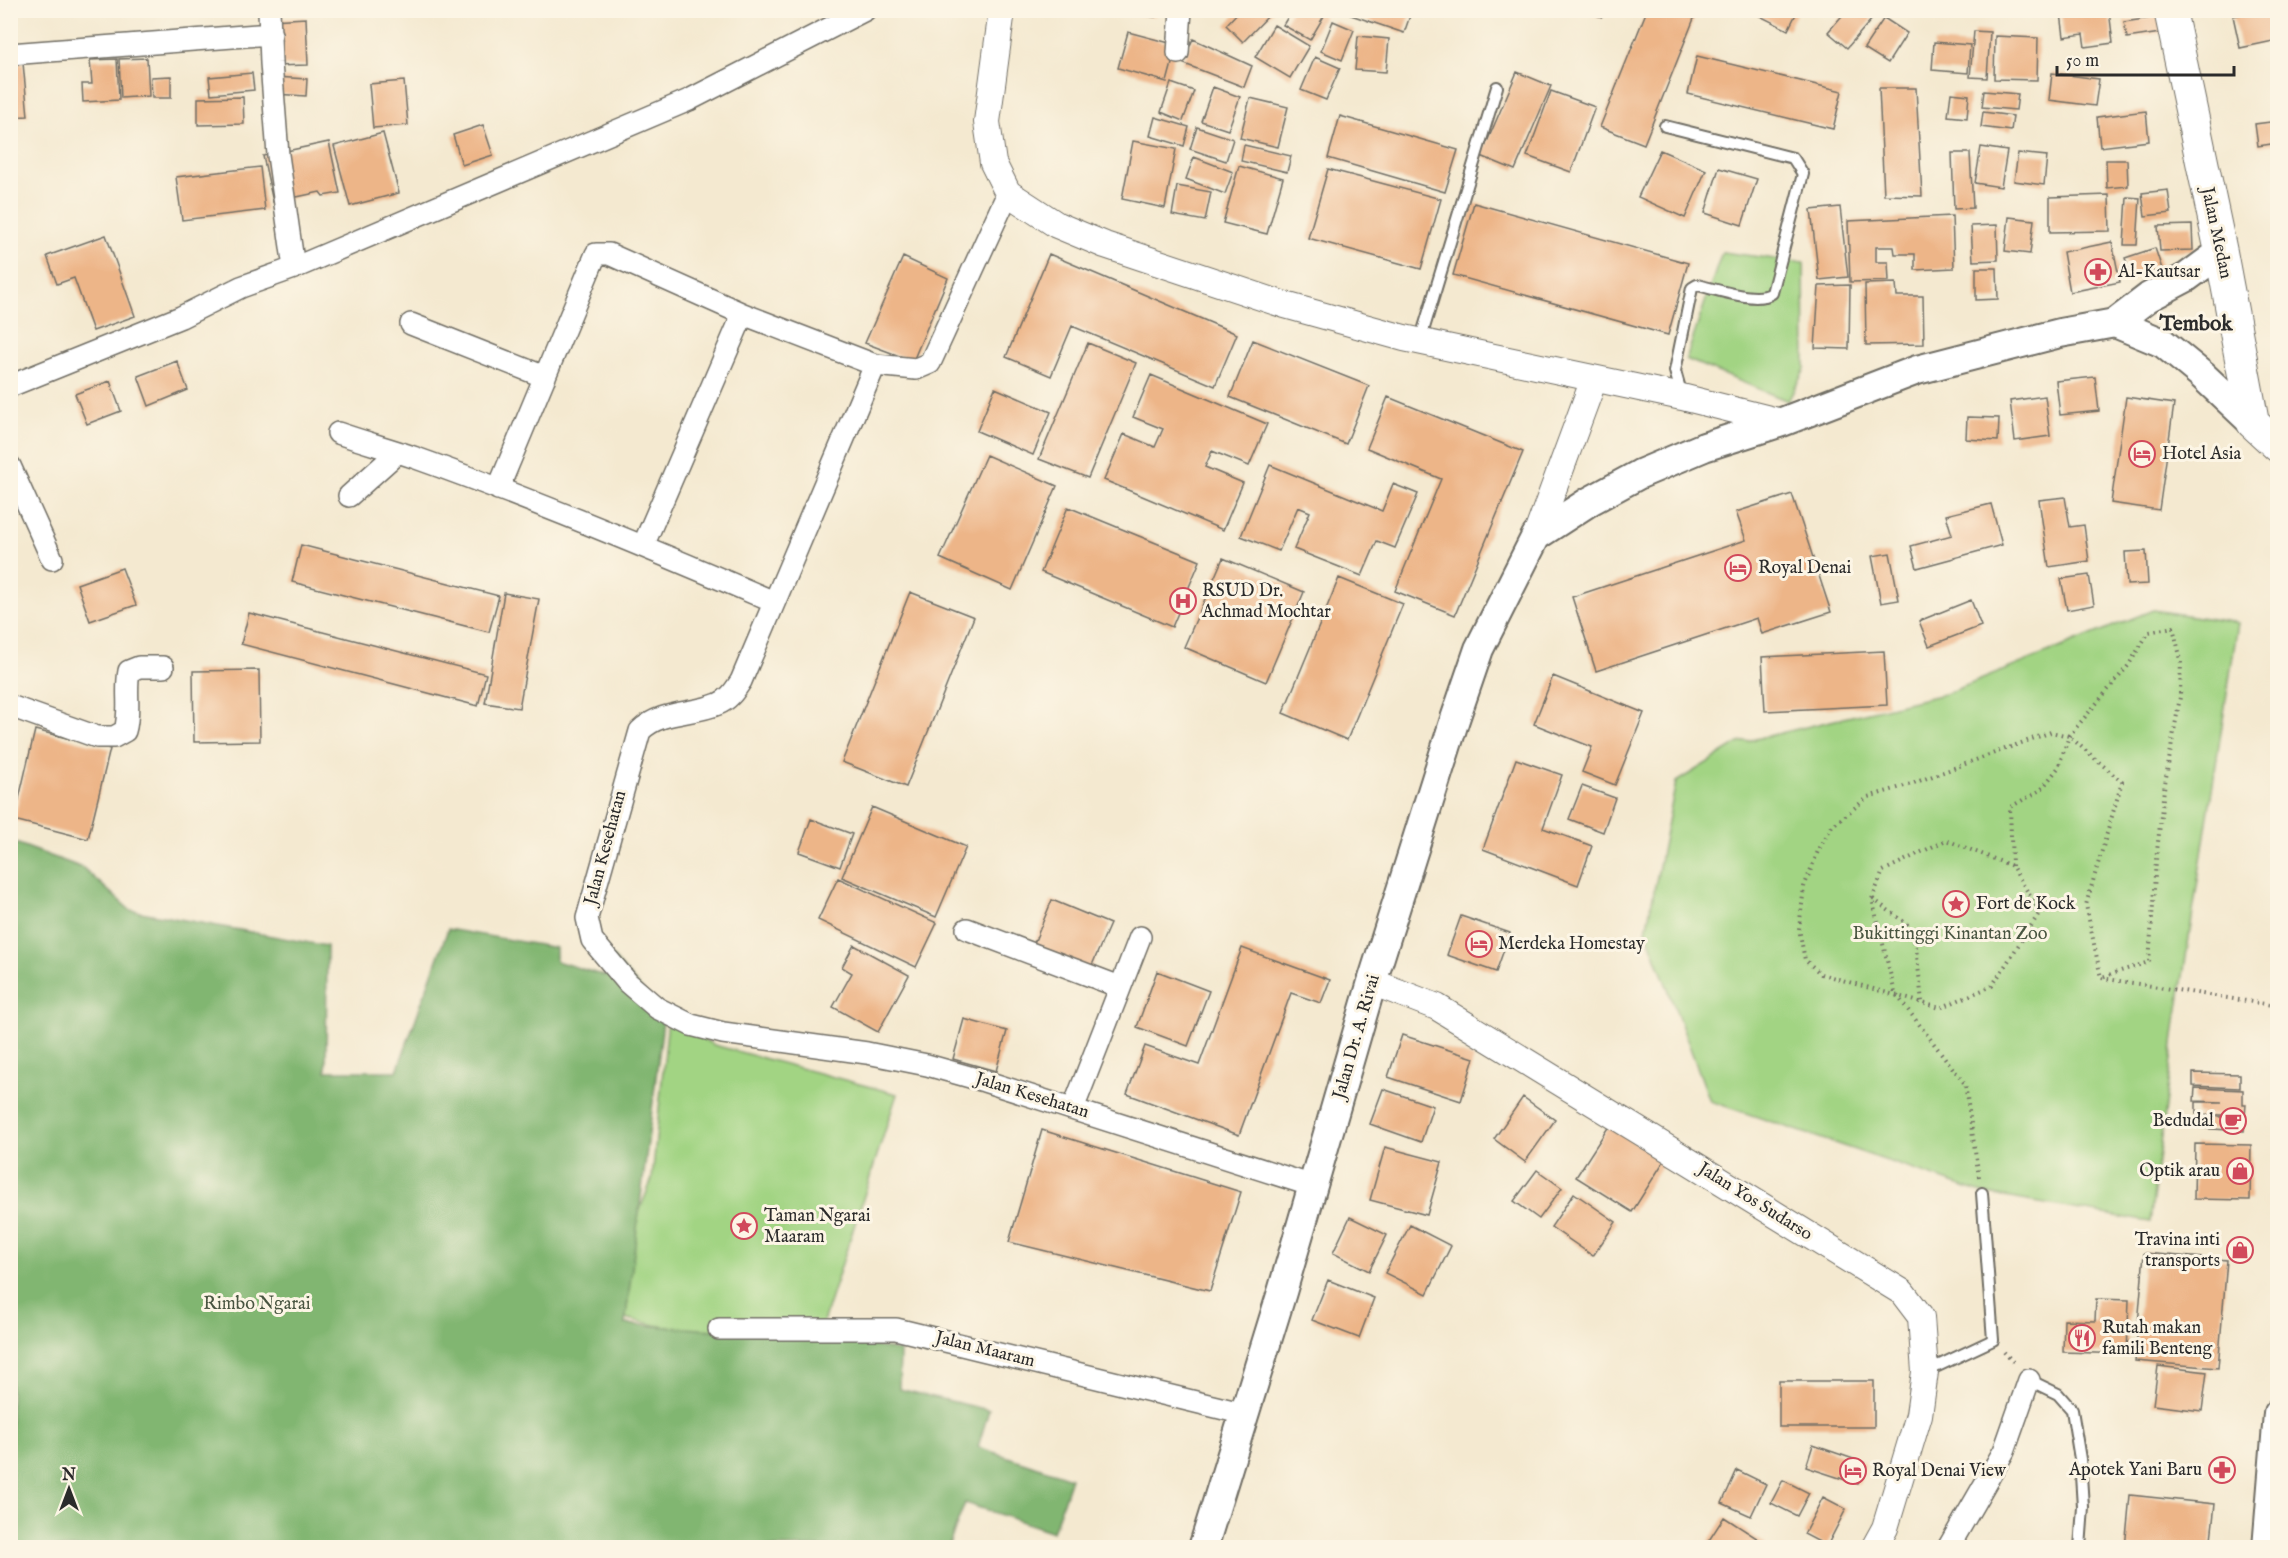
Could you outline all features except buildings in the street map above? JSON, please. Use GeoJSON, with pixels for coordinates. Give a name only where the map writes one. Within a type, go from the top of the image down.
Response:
{"type":"FeatureCollection","features":[{"type":"Feature","properties":{"kind":"main road","name":"Jalan Medan"},"geometry":{"type":"LineString","coordinates":[[2170,10],[2221,252],[2253,423]]}},
{"type":"Feature","properties":{"kind":"main road"},"geometry":{"type":"LineString","coordinates":[[1536,536],[1590,501],[1640,474],[1704,447],[1782,422],[1917,370],[2060,333],[2115,323],[2149,297],[2187,277],[2221,252]]}},
{"type":"Feature","properties":{"kind":"main road"},"geometry":{"type":"LineString","coordinates":[[2115,323],[2163,343],[2202,375],[2277,446]]}},
{"type":"Feature","properties":{"kind":"main road","name":"Jalan Dr. A. Rivai"},"geometry":{"type":"LineString","coordinates":[[1203,1548],[1424,814],[1479,649],[1536,536]]}},
{"type":"Feature","properties":{"kind":"main road"},"geometry":{"type":"LineString","coordinates":[[2267,1548],[2277,1413]]}},
{"type":"Feature","properties":{"kind":"street"},"geometry":{"type":"LineString","coordinates":[[269,10],[278,155],[294,268]]}},
{"type":"Feature","properties":{"kind":"street"},"geometry":{"type":"LineString","coordinates":[[1002,10],[987,122],[993,164],[1008,194],[1057,225],[1105,245],[1285,305],[1419,342],[1682,397],[1782,422]]}},
{"type":"Feature","properties":{"kind":"street"},"geometry":{"type":"LineString","coordinates":[[1178,53],[1181,10]]}},
{"type":"Feature","properties":{"kind":"street"},"geometry":{"type":"LineString","coordinates":[[10,386],[182,317],[241,287],[294,268],[689,100],[863,11]]}},
{"type":"Feature","properties":{"kind":"street"},"geometry":{"type":"LineString","coordinates":[[10,54],[271,34]]}},
{"type":"Feature","properties":{"kind":"street"},"geometry":{"type":"LineString","coordinates":[[498,489],[596,254],[609,254],[743,314],[875,365],[916,369],[930,363],[1008,194]]}},
{"type":"Feature","properties":{"kind":"street"},"geometry":{"type":"LineString","coordinates":[[643,546],[743,314]]}},
{"type":"Feature","properties":{"kind":"street"},"geometry":{"type":"LineString","coordinates":[[411,324],[545,377]]}},
{"type":"Feature","properties":{"kind":"street","name":"Jalan Kesehatan"},"geometry":{"type":"LineString","coordinates":[[875,365],[741,681],[731,696],[718,704],[682,711],[649,722],[640,731],[587,918],[592,940],[628,983],[657,1008],[691,1025],[723,1034],[867,1053],[927,1065],[1313,1186]]}},
{"type":"Feature","properties":{"kind":"street"},"geometry":{"type":"LineString","coordinates":[[1536,536],[1594,379]]}},
{"type":"Feature","properties":{"kind":"street"},"geometry":{"type":"LineString","coordinates":[[338,433],[498,489],[643,546],[774,602]]}},
{"type":"Feature","properties":{"kind":"street"},"geometry":{"type":"LineString","coordinates":[[349,496],[397,453]]}},
{"type":"Feature","properties":{"kind":"street"},"geometry":{"type":"LineString","coordinates":[[10,466],[52,560]]}},
{"type":"Feature","properties":{"kind":"street"},"geometry":{"type":"LineString","coordinates":[[10,706],[98,737],[114,737],[125,731],[129,718],[127,683],[129,671],[139,667],[163,667]]}},
{"type":"Feature","properties":{"kind":"street"},"geometry":{"type":"LineString","coordinates":[[968,929],[1120,987]]}},
{"type":"Feature","properties":{"kind":"street"},"geometry":{"type":"LineString","coordinates":[[1073,1110],[1140,937]]}},
{"type":"Feature","properties":{"kind":"street","name":"Jalan Yos Sudarso"},"geometry":{"type":"LineString","coordinates":[[1372,982],[1437,1006],[1902,1292],[1921,1317],[1924,1372],[1919,1415],[1885,1528],[1874,1548]]}},
{"type":"Feature","properties":{"kind":"street","name":"Jalan Maaram"},"geometry":{"type":"LineString","coordinates":[[719,1329],[896,1329],[1245,1413]]}},
{"type":"Feature","properties":{"kind":"street"},"geometry":{"type":"LineString","coordinates":[[1948,1548],[2004,1451],[2029,1380]]}},
{"type":"Feature","properties":{"kind":"lane"},"geometry":{"type":"LineString","coordinates":[[1419,342],[1497,87]]}},
{"type":"Feature","properties":{"kind":"lane"},"geometry":{"type":"LineString","coordinates":[[1665,126],[1793,158],[1803,174],[1772,293],[1766,298],[1697,285],[1692,288],[1675,371],[1682,397]]}},
{"type":"Feature","properties":{"kind":"lane"},"geometry":{"type":"LineString","coordinates":[[1924,1372],[1993,1340],[1982,1193]]}},
{"type":"Feature","properties":{"kind":"lane"},"geometry":{"type":"LineString","coordinates":[[2029,1380],[2058,1394],[2072,1410],[2083,1508],[2080,1548]]}},
{"type":"Feature","properties":{"kind":"path"},"geometry":{"type":"LineString","coordinates":[[2101,978],[2086,905],[2122,782],[2069,736],[2051,732],[1868,797],[1832,826],[1818,851],[1804,887],[1799,929],[1805,960],[1821,974],[1859,986],[1895,993],[1940,1008],[1992,986],[2040,912],[2012,866],[2010,807],[2042,790],[2058,768],[2069,736],[2128,666],[2149,632],[2172,627],[2181,660],[2180,697],[2164,789],[2156,860],[2149,962],[2101,978]]}},
{"type":"Feature","properties":{"kind":"path"},"geometry":{"type":"LineString","coordinates":[[1982,1193],[1965,1084],[1895,993],[1872,899],[1883,871],[1946,840],[2012,866]]}},
{"type":"Feature","properties":{"kind":"path"},"geometry":{"type":"LineString","coordinates":[[1872,899],[1907,924],[1916,947],[1922,1002]]}},
{"type":"Feature","properties":{"kind":"path"},"geometry":{"type":"LineString","coordinates":[[2101,978],[2277,1006]]}},
{"type":"Feature","properties":{"kind":"path"},"geometry":{"type":"LineString","coordinates":[[1993,1340],[2029,1380]]}},
{"type":"Feature","properties":{"kind":"green space"},"geometry":{"type":"Polygon","coordinates":[[[1722,252],[1804,263],[1805,369],[1788,401],[1686,359],[1722,252]]]}},
{"type":"Feature","properties":{"kind":"green space","name":"Bukittinggi Kinantan Zoo"},"geometry":{"type":"Polygon","coordinates":[[[2153,610],[2238,623],[2176,1021],[2150,1222],[1982,1193],[1710,1101],[1646,931],[1676,782],[1739,743],[1948,693],[2153,610]]]}},
{"type":"Feature","properties":{"kind":"green space","name":"Rimbo Ngarai"},"geometry":{"type":"Polygon","coordinates":[[[10,841],[83,868],[130,910],[327,946],[326,1071],[397,1071],[448,929],[556,948],[556,961],[605,976],[611,955],[664,1014],[625,1324],[831,1338],[900,1351],[899,1389],[989,1410],[978,1447],[1071,1478],[1053,1532],[965,1503],[948,1547],[11,1548],[10,841]]]}},
{"type":"Feature","properties":{"kind":"green space","name":"Taman Ngarai Maaram"},"geometry":{"type":"Polygon","coordinates":[[[668,1020],[714,1045],[897,1094],[813,1353],[678,1330],[610,1315],[615,1272],[652,1179],[668,1020]]]}},
{"type":"Feature","properties":{"kind":"place","name":"Al-Kautsar"},"geometry":{"type":"Point","coordinates":[2098,272]}},
{"type":"Feature","properties":{"kind":"place","name":"Hotel Asia"},"geometry":{"type":"Point","coordinates":[2142,454]}},
{"type":"Feature","properties":{"kind":"place","name":"Royal Denai"},"geometry":{"type":"Point","coordinates":[1738,568]}},
{"type":"Feature","properties":{"kind":"place","name":"RSUD Dr. Achmad Mochtar"},"geometry":{"type":"Point","coordinates":[1183,601]}},
{"type":"Feature","properties":{"kind":"place","name":"Fort de Kock"},"geometry":{"type":"Point","coordinates":[1956,904]}},
{"type":"Feature","properties":{"kind":"place","name":"Merdeka Homestay"},"geometry":{"type":"Point","coordinates":[1479,944]}},
{"type":"Feature","properties":{"kind":"place","name":"Bedudal"},"geometry":{"type":"Point","coordinates":[2233,1121]}},
{"type":"Feature","properties":{"kind":"place","name":"Optik arau"},"geometry":{"type":"Point","coordinates":[2240,1171]}},
{"type":"Feature","properties":{"kind":"place","name":"Taman Ngarai Maaram"},"geometry":{"type":"Point","coordinates":[744,1226]}},
{"type":"Feature","properties":{"kind":"place","name":"Travina inti transports"},"geometry":{"type":"Point","coordinates":[2240,1250]}},
{"type":"Feature","properties":{"kind":"place","name":"Rutah makan famili Benteng"},"geometry":{"type":"Point","coordinates":[2082,1338]}},
{"type":"Feature","properties":{"kind":"place","name":"Apotek Yani Baru"},"geometry":{"type":"Point","coordinates":[2222,1470]}},
{"type":"Feature","properties":{"kind":"place","name":"Royal Denai View"},"geometry":{"type":"Point","coordinates":[1853,1471]}},
{"type":"Feature","properties":{"kind":"district","name":"Tembok"},"geometry":{"type":"Point","coordinates":[2196,324]}}]}
